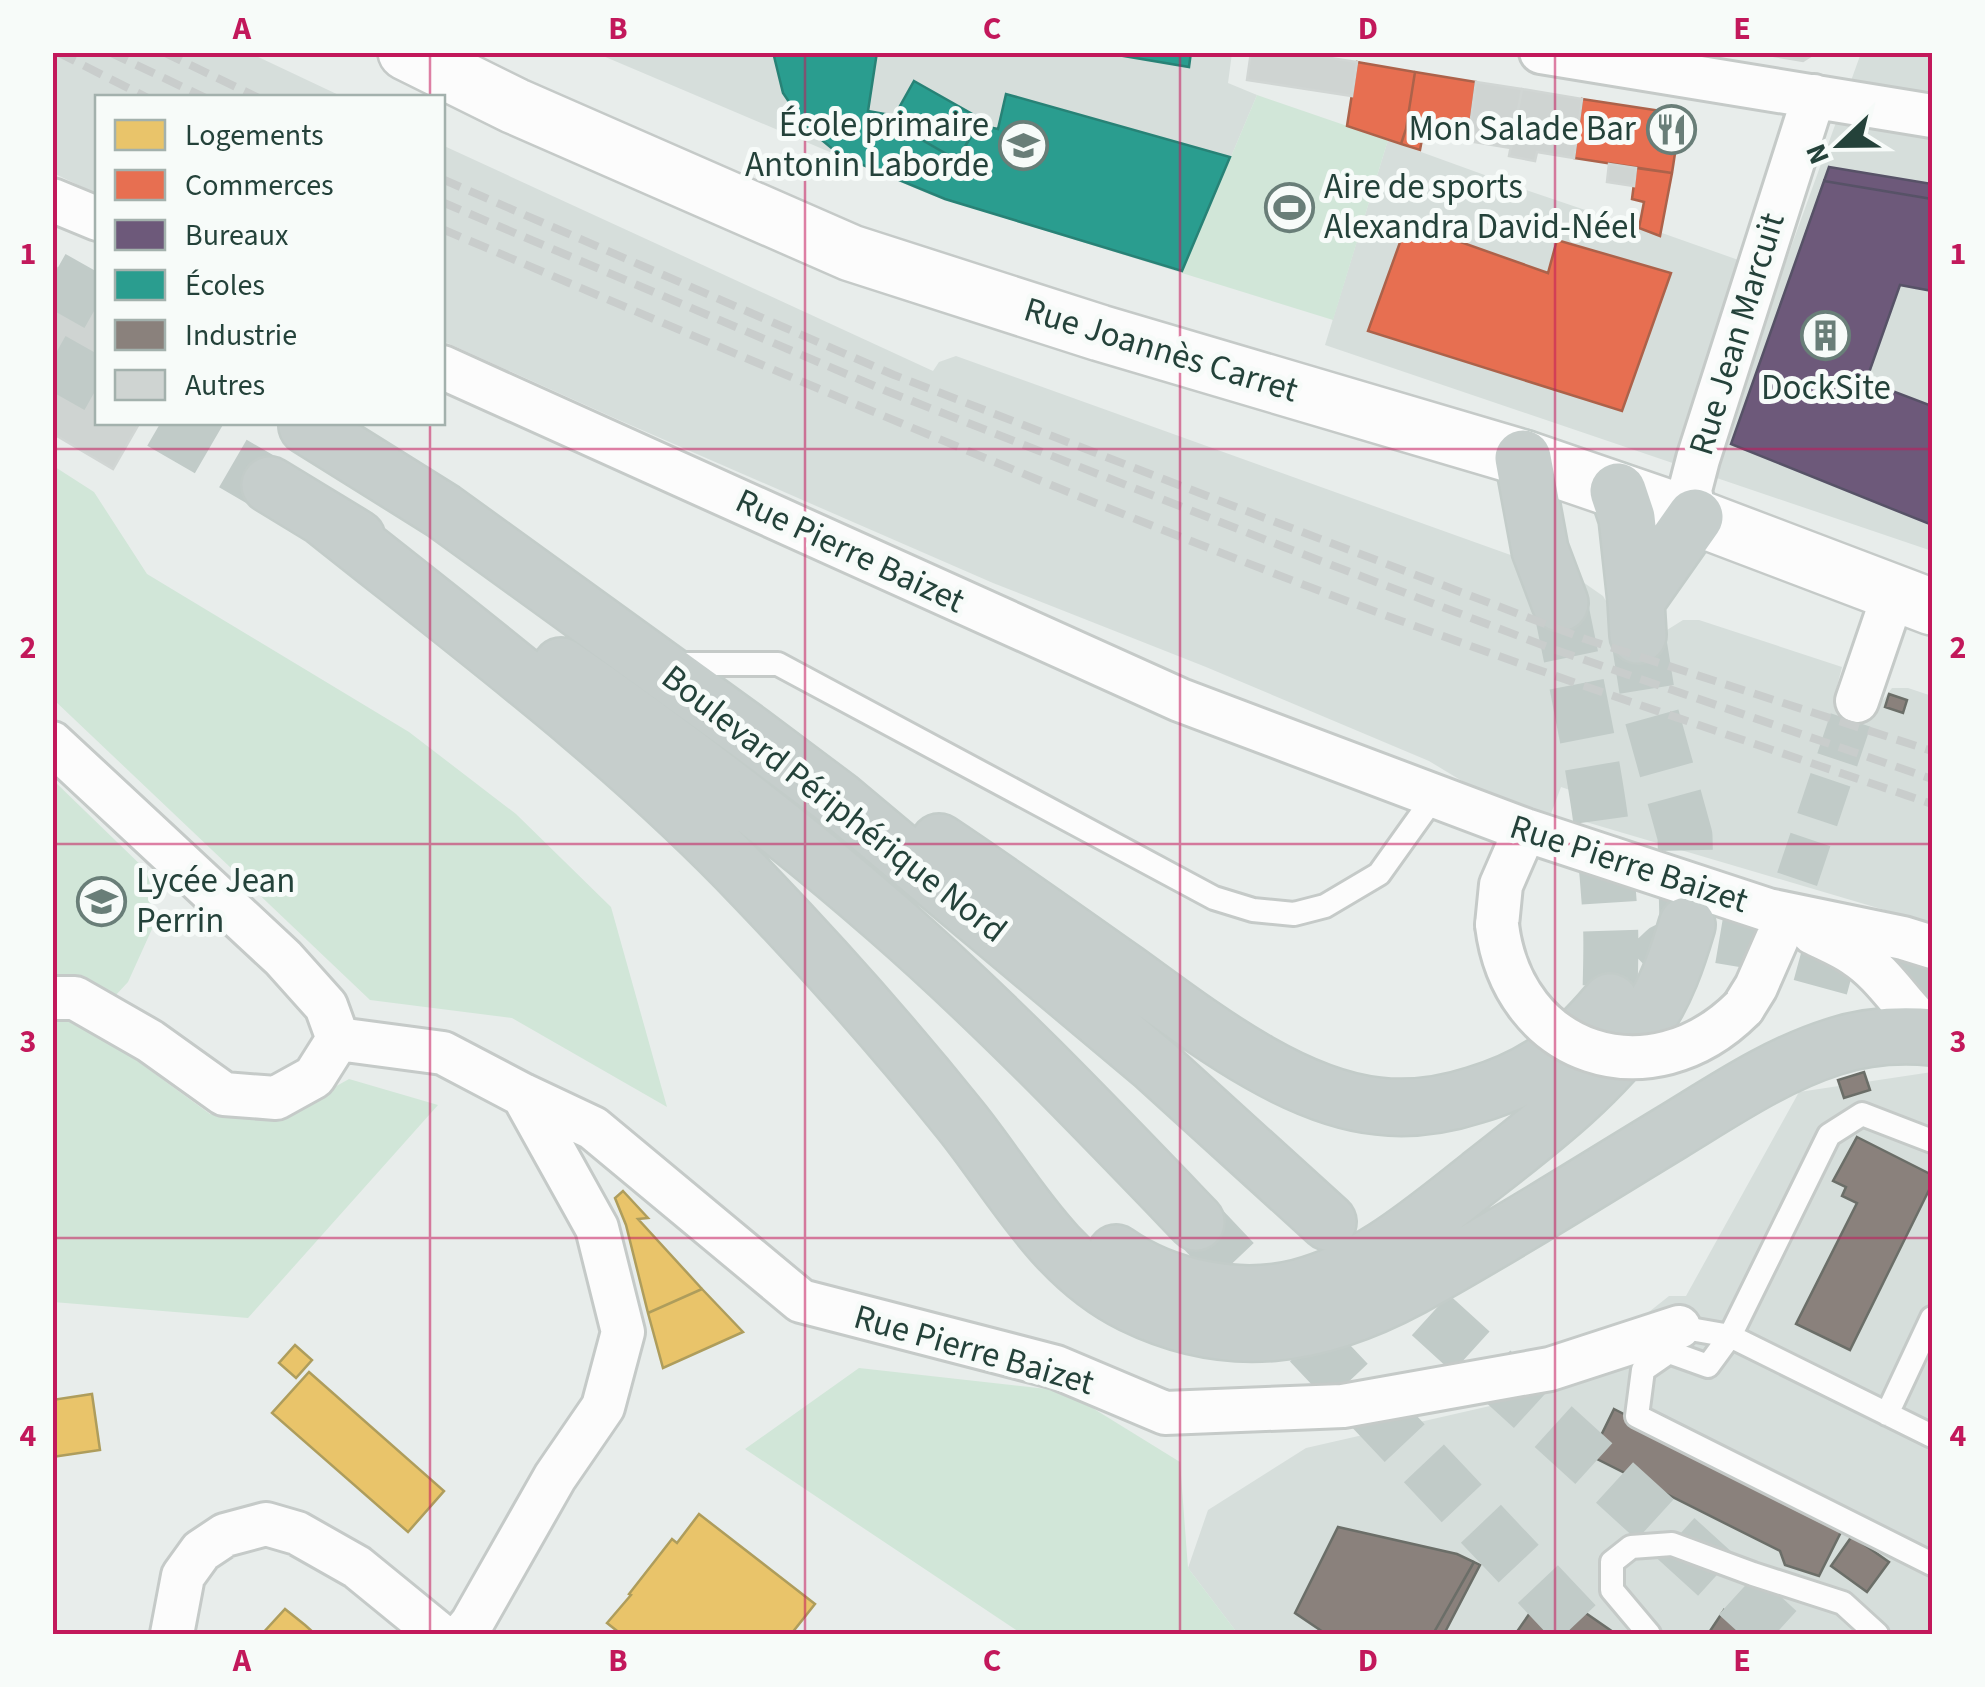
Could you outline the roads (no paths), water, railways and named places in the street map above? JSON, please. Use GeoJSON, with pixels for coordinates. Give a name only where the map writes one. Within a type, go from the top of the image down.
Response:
{"type":"FeatureCollection","features":[{"type":"Feature","properties":{"kind":"highway","name":"Boulevard Périphérique Nord"},"geometry":{"type":"LineString","coordinates":[[307,426],[443,511],[752,734],[905,854],[1154,1064],[1328,1222]]}},
{"type":"Feature","properties":{"kind":"highway"},"geometry":{"type":"LineString","coordinates":[[1522,458],[1536,536],[1560,603]]}},
{"type":"Feature","properties":{"kind":"highway","name":"Boulevard Périphérique Nord"},"geometry":{"type":"LineString","coordinates":[[270,485],[560,665],[686,755],[789,836],[890,920],[981,1005],[1196,1222]]}},
{"type":"Feature","properties":{"kind":"highway"},"geometry":{"type":"LineString","coordinates":[[1618,490],[1627,518],[1637,618],[1695,517]]}},
{"type":"Feature","properties":{"kind":"highway"},"geometry":{"type":"LineString","coordinates":[[324,518],[584,726],[754,886],[962,1122],[1046,1234],[1086,1275],[1106,1290],[1184,1324],[1268,1333],[1312,1327],[1368,1309],[1461,1259],[1786,1066],[1827,1048],[1873,1037],[1932,1035]]}},
{"type":"Feature","properties":{"kind":"highway"},"geometry":{"type":"LineString","coordinates":[[567,599],[673,664],[1024,899],[1254,1059],[1331,1095],[1356,1103],[1435,1106],[1490,1090],[1551,1061],[1610,1002]]}},
{"type":"Feature","properties":{"kind":"highway"},"geometry":{"type":"LineString","coordinates":[[962,1122],[1075,1224],[1151,1274],[1228,1293],[1300,1287],[1357,1265],[1391,1246],[1561,1113],[1646,1021],[1677,960],[1686,925]]}},
{"type":"Feature","properties":{"kind":"street","name":"Rue Joannès Carret"},"geometry":{"type":"LineString","coordinates":[[406,52],[532,114],[851,253],[1100,334],[1522,458],[1695,517],[1913,600]]}},
{"type":"Feature","properties":{"kind":"street"},"geometry":{"type":"LineString","coordinates":[[1541,52],[1932,116]]}},
{"type":"Feature","properties":{"kind":"street","name":"Rue Jean Marcuit"},"geometry":{"type":"LineString","coordinates":[[1695,517],[1690,490],[1698,458],[1814,96]]}},
{"type":"Feature","properties":{"kind":"street"},"geometry":{"type":"LineString","coordinates":[[52,200],[95,217]]}},
{"type":"Feature","properties":{"kind":"street","name":"Rue Pierre Baizet"},"geometry":{"type":"LineString","coordinates":[[445,368],[1180,700],[1856,955],[1932,1035]]}},
{"type":"Feature","properties":{"kind":"street"},"geometry":{"type":"LineString","coordinates":[[1857,701],[1913,600]]}},
{"type":"Feature","properties":{"kind":"street"},"geometry":{"type":"LineString","coordinates":[[52,743],[283,958],[326,1006],[338,1039],[314,1078],[276,1098],[224,1094],[150,1041],[75,998],[52,998]]}},
{"type":"Feature","properties":{"kind":"street"},"geometry":{"type":"LineString","coordinates":[[1525,830],[1501,886],[1497,925],[1505,966],[1532,1012],[1577,1046],[1610,1056],[1662,1054],[1714,1032],[1743,1008],[1756,987],[1773,924]]}},
{"type":"Feature","properties":{"kind":"street","name":"Rue Pierre Baizet"},"geometry":{"type":"LineString","coordinates":[[1773,924],[1903,938],[1932,947]]}},
{"type":"Feature","properties":{"kind":"street","name":"Rue Pierre Baizet"},"geometry":{"type":"LineString","coordinates":[[338,1039],[443,1052],[592,1128],[801,1301],[1056,1367],[1165,1413],[1343,1406],[1550,1369],[1678,1327]]}},
{"type":"Feature","properties":{"kind":"street"},"geometry":{"type":"LineString","coordinates":[[463,1634],[555,1477],[602,1407],[624,1332],[596,1228],[523,1095]]}},
{"type":"Feature","properties":{"kind":"street"},"geometry":{"type":"LineString","coordinates":[[172,1634],[183,1576],[201,1552],[225,1535],[266,1524],[296,1533],[357,1567],[440,1634]]}},
{"type":"Feature","properties":{"kind":"lane"},"geometry":{"type":"LineString","coordinates":[[673,664],[778,664],[1214,898],[1253,910],[1294,914],[1325,906],[1379,874],[1434,797]]}},
{"type":"Feature","properties":{"kind":"lane"},"geometry":{"type":"LineString","coordinates":[[1932,1142],[1862,1114],[1829,1135],[1730,1336],[1708,1366],[1668,1352],[1643,1370],[1638,1416],[1932,1564]]}},
{"type":"Feature","properties":{"kind":"lane"},"geometry":{"type":"LineString","coordinates":[[1887,1414],[1932,1318]]}},
{"type":"Feature","properties":{"kind":"lane"},"geometry":{"type":"LineString","coordinates":[[1678,1327],[1730,1336],[1932,1436]]}},
{"type":"Feature","properties":{"kind":"lane"},"geometry":{"type":"LineString","coordinates":[[1649,1634],[1612,1590],[1612,1562],[1632,1547],[1672,1544],[1842,1603],[1877,1634]]}},
{"type":"Feature","properties":{"kind":"tunnel"},"geometry":{"type":"LineString","coordinates":[[52,278],[95,302]]}},
{"type":"Feature","properties":{"kind":"tunnel"},"geometry":{"type":"LineString","coordinates":[[52,360],[95,384]]}},
{"type":"Feature","properties":{"kind":"tunnel"},"geometry":{"type":"LineString","coordinates":[[166,425],[270,485]]}},
{"type":"Feature","properties":{"kind":"tunnel"},"geometry":{"type":"LineString","coordinates":[[1560,603],[1603,838],[1611,928],[1610,1002]]}},
{"type":"Feature","properties":{"kind":"tunnel"},"geometry":{"type":"LineString","coordinates":[[1638,635],[1650,710],[1685,836],[1687,925]]}},
{"type":"Feature","properties":{"kind":"tunnel"},"geometry":{"type":"LineString","coordinates":[[1777,939],[1857,701]]}},
{"type":"Feature","properties":{"kind":"tunnel"},"geometry":{"type":"LineString","coordinates":[[1647,968],[1665,951],[1709,934],[1762,943],[1932,989]]}},
{"type":"Feature","properties":{"kind":"tunnel"},"geometry":{"type":"LineString","coordinates":[[1196,1222],[1585,1634]]}},
{"type":"Feature","properties":{"kind":"tunnel"},"geometry":{"type":"LineString","coordinates":[[1369,1259],[1781,1634]]}},
{"type":"Feature","properties":{"kind":"railway"},"geometry":{"type":"LineString","coordinates":[[57,52],[142,95]]}},
{"type":"Feature","properties":{"kind":"railway"},"geometry":{"type":"LineString","coordinates":[[109,52],[200,95]]}},
{"type":"Feature","properties":{"kind":"railway"},"geometry":{"type":"LineString","coordinates":[[163,52],[253,95]]}},
{"type":"Feature","properties":{"kind":"railway"},"geometry":{"type":"LineString","coordinates":[[445,180],[894,375],[1228,504],[1585,639],[1932,751]]}},
{"type":"Feature","properties":{"kind":"railway"},"geometry":{"type":"LineString","coordinates":[[445,203],[884,390],[1284,547],[1553,649],[1932,779]]}},
{"type":"Feature","properties":{"kind":"railway"},"geometry":{"type":"LineString","coordinates":[[445,230],[960,448],[1273,573],[1519,663],[1932,804]]}},
{"type":"Feature","properties":{"kind":"place","name":"Mon Salade Bar"},"geometry":{"type":"Point","coordinates":[1671,129]}},
{"type":"Feature","properties":{"kind":"place","name":"École primaire Antonin Laborde"},"geometry":{"type":"Point","coordinates":[1024,145]}},
{"type":"Feature","properties":{"kind":"place","name":"Aire de sports Alexandra David-Néel"},"geometry":{"type":"Point","coordinates":[1289,207]}},
{"type":"Feature","properties":{"kind":"place","name":"DockSite"},"geometry":{"type":"Point","coordinates":[1826,336]}},
{"type":"Feature","properties":{"kind":"place","name":"Lycée Jean Perrin"},"geometry":{"type":"Point","coordinates":[101,901]}}]}
